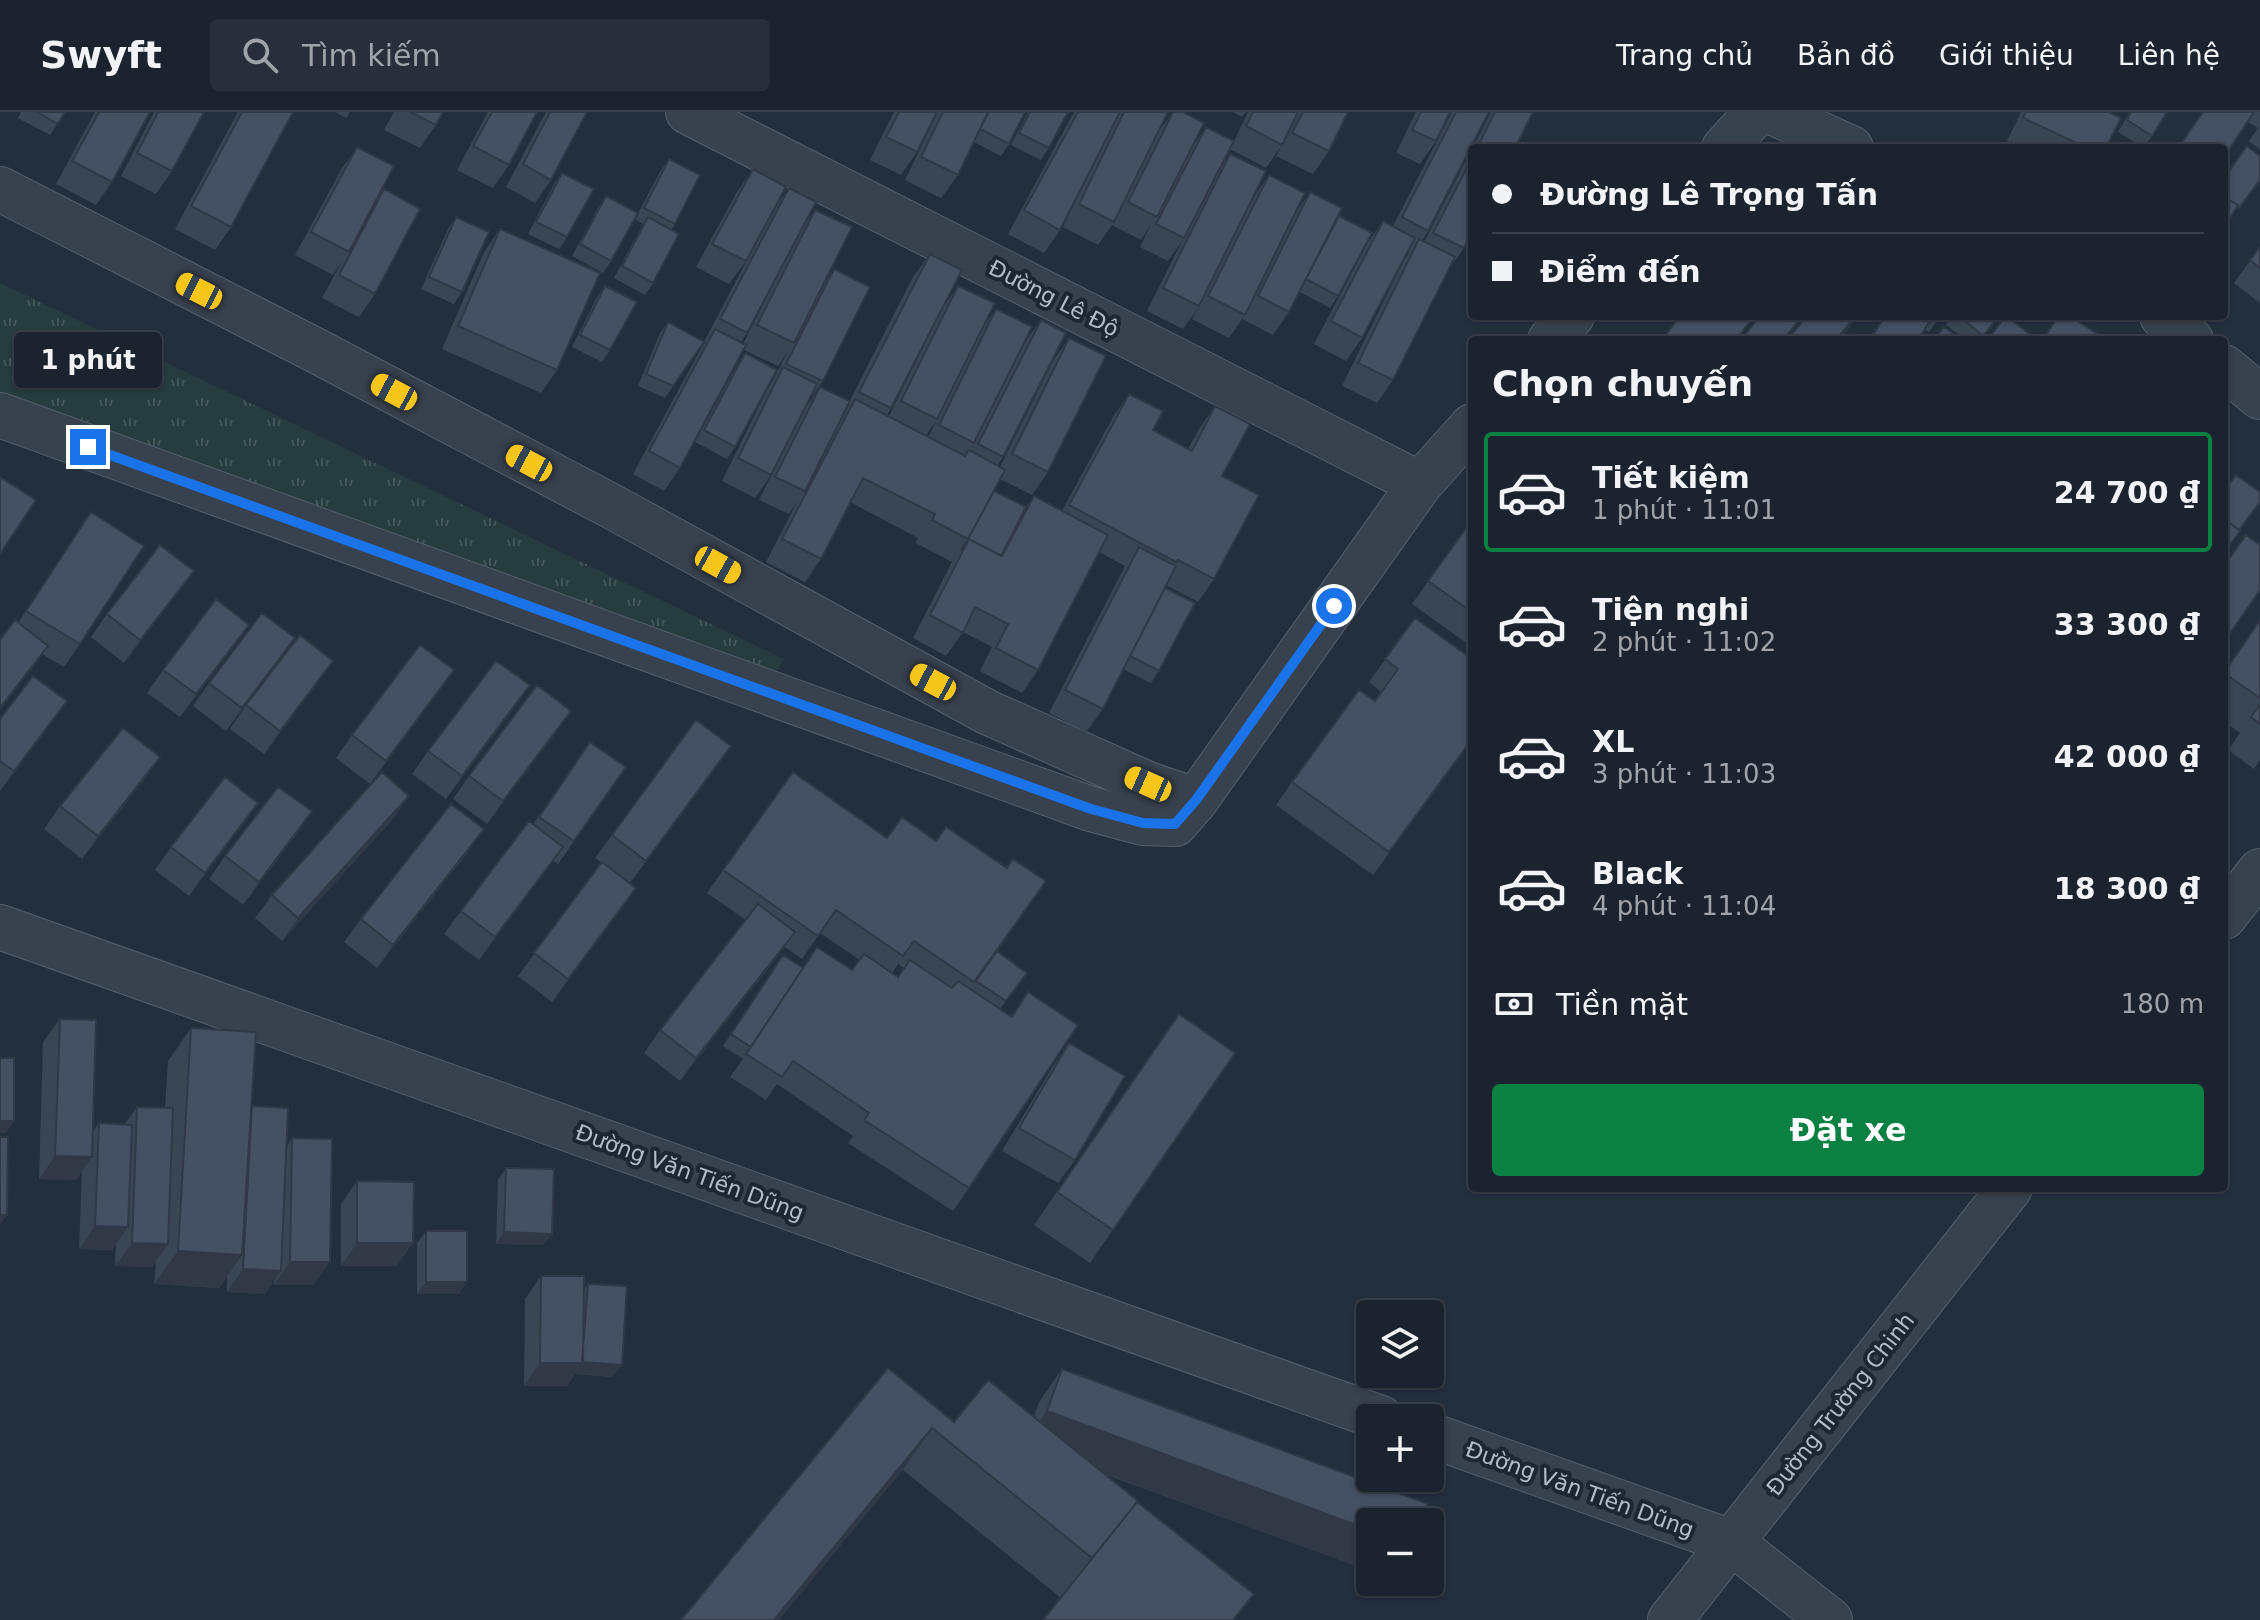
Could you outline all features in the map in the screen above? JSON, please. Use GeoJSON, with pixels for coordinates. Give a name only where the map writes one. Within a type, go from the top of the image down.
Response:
{"type":"FeatureCollection","features":[{"type":"Feature","properties":{"kind":"street","name":"Đường Lê Độ"},"geometry":{"type":"LineString","coordinates":[[688,112],[1420,484]]}},
{"type":"Feature","properties":{"kind":"street"},"geometry":{"type":"LineString","coordinates":[[1728,144],[1757,112]]}},
{"type":"Feature","properties":{"kind":"street"},"geometry":{"type":"LineString","coordinates":[[1772,112],[1842,144]]}},
{"type":"Feature","properties":{"kind":"street"},"geometry":{"type":"LineString","coordinates":[[0,189],[327,356],[597,499],[987,712],[1148,784],[1196,800]]}},
{"type":"Feature","properties":{"kind":"street"},"geometry":{"type":"LineString","coordinates":[[1554,336],[1568,320]]}},
{"type":"Feature","properties":{"kind":"street"},"geometry":{"type":"LineString","coordinates":[[2167,320],[2186,336]]}},
{"type":"Feature","properties":{"kind":"street"},"geometry":{"type":"LineString","coordinates":[[2228,370],[2260,397]]}},
{"type":"Feature","properties":{"kind":"street"},"geometry":{"type":"LineString","coordinates":[[0,415],[1091,809],[1143,823],[1175,824],[1196,800],[1420,484],[1468,430]]}},
{"type":"Feature","properties":{"kind":"street"},"geometry":{"type":"LineString","coordinates":[[2228,912],[2260,871]]}},
{"type":"Feature","properties":{"kind":"street","name":"Đường Văn Tiến Dũng"},"geometry":{"type":"LineString","coordinates":[[0,927],[1356,1409]]}},
{"type":"Feature","properties":{"kind":"street","name":"Đường Trường Chinh"},"geometry":{"type":"LineString","coordinates":[[1670,1620],[2007,1192]]}},
{"type":"Feature","properties":{"kind":"street","name":"Đường Văn Tiến Dũng"},"geometry":{"type":"LineString","coordinates":[[1444,1440],[1731,1542],[1830,1620]]}},
{"type":"Feature","properties":{"kind":"green space"},"geometry":{"type":"Polygon","coordinates":[[[0,283],[784,659],[773,678],[0,395],[0,283]]]}},
{"type":"Feature","properties":{"kind":"building"},"geometry":{"type":"Polygon","coordinates":[[[37,112],[65,112],[58,124],[37,112]]]}},
{"type":"Feature","properties":{"kind":"building"},"geometry":{"type":"Polygon","coordinates":[[[99,112],[150,112],[112,182],[72,161],[99,112]]]}},
{"type":"Feature","properties":{"kind":"building"},"geometry":{"type":"Polygon","coordinates":[[[158,112],[204,112],[172,171],[137,153],[158,112]]]}},
{"type":"Feature","properties":{"kind":"building"},"geometry":{"type":"Polygon","coordinates":[[[242,112],[293,112],[231,227],[191,206],[242,112]]]}},
{"type":"Feature","properties":{"kind":"building"},"geometry":{"type":"Polygon","coordinates":[[[410,112],[443,112],[436,125],[410,112]]]}},
{"type":"Feature","properties":{"kind":"building"},"geometry":{"type":"Polygon","coordinates":[[[492,112],[537,112],[509,165],[473,146],[492,112]]]}},
{"type":"Feature","properties":{"kind":"building"},"geometry":{"type":"Polygon","coordinates":[[[550,112],[587,112],[551,180],[523,164],[550,112]]]}},
{"type":"Feature","properties":{"kind":"building"},"geometry":{"type":"Polygon","coordinates":[[[899,112],[937,112],[917,152],[886,137],[899,112]]]}},
{"type":"Feature","properties":{"kind":"building"},"geometry":{"type":"Polygon","coordinates":[[[943,112],[988,112],[958,175],[921,157],[943,112]]]}},
{"type":"Feature","properties":{"kind":"building"},"geometry":{"type":"Polygon","coordinates":[[[989,112],[1025,112],[1009,144],[980,129],[989,112]]]}},
{"type":"Feature","properties":{"kind":"building"},"geometry":{"type":"Polygon","coordinates":[[[1030,112],[1068,112],[1049,148],[1019,133],[1030,112]]]}},
{"type":"Feature","properties":{"kind":"building"},"geometry":{"type":"Polygon","coordinates":[[[1078,112],[1120,112],[1060,230],[1024,210],[1078,112]]]}},
{"type":"Feature","properties":{"kind":"building"},"geometry":{"type":"Polygon","coordinates":[[[1124,112],[1168,112],[1114,222],[1079,204],[1124,112]]]}},
{"type":"Feature","properties":{"kind":"building"},"geometry":{"type":"Polygon","coordinates":[[[1173,112],[1183,112],[1204,123],[1157,217],[1128,202],[1173,112]]]}},
{"type":"Feature","properties":{"kind":"building"},"geometry":{"type":"Polygon","coordinates":[[[1253,112],[1298,112],[1282,145],[1246,126],[1253,112]]]}},
{"type":"Feature","properties":{"kind":"building"},"geometry":{"type":"Polygon","coordinates":[[[1303,112],[1348,112],[1329,151],[1292,133],[1303,112]]]}},
{"type":"Feature","properties":{"kind":"building"},"geometry":{"type":"Polygon","coordinates":[[[1421,112],[1450,112],[1436,141],[1412,130],[1421,112]]]}},
{"type":"Feature","properties":{"kind":"building"},"geometry":{"type":"Polygon","coordinates":[[[1456,112],[1489,112],[1473,144],[1468,144],[1468,153],[1428,231],[1402,217],[1456,112]]]}},
{"type":"Feature","properties":{"kind":"building"},"geometry":{"type":"Polygon","coordinates":[[[1495,112],[1533,112],[1517,144],[1479,144],[1495,112]]]}},
{"type":"Feature","properties":{"kind":"building"},"geometry":{"type":"Polygon","coordinates":[[[2026,112],[2109,112],[2121,118],[2108,144],[2078,144],[2023,118],[2026,112]]]}},
{"type":"Feature","properties":{"kind":"building"},"geometry":{"type":"Polygon","coordinates":[[[2131,112],[2167,112],[2152,136],[2127,120],[2131,112]]]}},
{"type":"Feature","properties":{"kind":"building"},"geometry":{"type":"Polygon","coordinates":[[[2203,112],[2254,112],[2228,151],[2228,144],[2181,144],[2203,112]]]}},
{"type":"Feature","properties":{"kind":"building"},"geometry":{"type":"Polygon","coordinates":[[[1206,127],[1234,141],[1184,238],[1156,224],[1206,127]]]}},
{"type":"Feature","properties":{"kind":"building"},"geometry":{"type":"Polygon","coordinates":[[[2247,146],[2260,156],[2260,180],[2239,208],[2228,199],[2228,172],[2247,146]]]}},
{"type":"Feature","properties":{"kind":"building"},"geometry":{"type":"Polygon","coordinates":[[[357,147],[394,166],[349,252],[311,232],[357,147]]]}},
{"type":"Feature","properties":{"kind":"building"},"geometry":{"type":"Polygon","coordinates":[[[1230,154],[1266,171],[1199,306],[1163,288],[1230,154]]]}},
{"type":"Feature","properties":{"kind":"building"},"geometry":{"type":"Polygon","coordinates":[[[669,159],[700,175],[675,224],[644,208],[669,159]]]}},
{"type":"Feature","properties":{"kind":"building"},"geometry":{"type":"Polygon","coordinates":[[[1468,166],[1468,240],[1464,248],[1433,233],[1468,166]]]}},
{"type":"Feature","properties":{"kind":"building"},"geometry":{"type":"Polygon","coordinates":[[[753,169],[786,187],[746,261],[712,244],[753,169]]]}},
{"type":"Feature","properties":{"kind":"building"},"geometry":{"type":"Polygon","coordinates":[[[562,173],[594,189],[567,237],[536,222],[562,173]]]}},
{"type":"Feature","properties":{"kind":"building"},"geometry":{"type":"Polygon","coordinates":[[[1269,175],[1305,193],[1245,315],[1208,296],[1269,175]]]}},
{"type":"Feature","properties":{"kind":"building"},"geometry":{"type":"Polygon","coordinates":[[[789,188],[816,202],[747,333],[720,319],[789,188]]]}},
{"type":"Feature","properties":{"kind":"building"},"geometry":{"type":"Polygon","coordinates":[[[384,189],[420,209],[375,294],[339,275],[384,189]]]}},
{"type":"Feature","properties":{"kind":"building"},"geometry":{"type":"Polygon","coordinates":[[[1310,192],[1342,208],[1289,312],[1258,296],[1310,192]]]}},
{"type":"Feature","properties":{"kind":"building"},"geometry":{"type":"Polygon","coordinates":[[[606,196],[638,213],[611,261],[580,244],[606,196]]]}},
{"type":"Feature","properties":{"kind":"building"},"geometry":{"type":"Polygon","coordinates":[[[2228,199],[2238,205],[2228,222],[2228,199]]]}},
{"type":"Feature","properties":{"kind":"building"},"geometry":{"type":"Polygon","coordinates":[[[815,210],[852,227],[794,343],[757,325],[815,210]]]}},
{"type":"Feature","properties":{"kind":"building"},"geometry":{"type":"Polygon","coordinates":[[[1339,216],[1372,233],[1338,296],[1306,279],[1339,216]]]}},
{"type":"Feature","properties":{"kind":"building"},"geometry":{"type":"Polygon","coordinates":[[[456,217],[489,232],[462,292],[429,277],[456,217]]]}},
{"type":"Feature","properties":{"kind":"building"},"geometry":{"type":"Polygon","coordinates":[[[648,217],[679,234],[653,283],[622,266],[648,217]]]}},
{"type":"Feature","properties":{"kind":"building"},"geometry":{"type":"Polygon","coordinates":[[[1383,221],[1415,238],[1362,338],[1331,321],[1383,221]]]}},
{"type":"Feature","properties":{"kind":"building"},"geometry":{"type":"Polygon","coordinates":[[[500,229],[600,273],[557,370],[458,326],[500,229]]]}},
{"type":"Feature","properties":{"kind":"building"},"geometry":{"type":"Polygon","coordinates":[[[1419,239],[1455,257],[1393,380],[1358,363],[1419,239]]]}},
{"type":"Feature","properties":{"kind":"building"},"geometry":{"type":"Polygon","coordinates":[[[2260,247],[2260,268],[2250,260],[2260,247]]]}},
{"type":"Feature","properties":{"kind":"building"},"geometry":{"type":"Polygon","coordinates":[[[930,254],[962,270],[891,408],[859,392],[930,254]]]}},
{"type":"Feature","properties":{"kind":"building"},"geometry":{"type":"Polygon","coordinates":[[[834,269],[870,287],[823,381],[786,364],[834,269]]]}},
{"type":"Feature","properties":{"kind":"building"},"geometry":{"type":"Polygon","coordinates":[[[605,286],[637,302],[610,350],[580,335],[605,286]]]}},
{"type":"Feature","properties":{"kind":"building"},"geometry":{"type":"Polygon","coordinates":[[[958,286],[995,303],[937,419],[901,401],[958,286]]]}},
{"type":"Feature","properties":{"kind":"building"},"geometry":{"type":"Polygon","coordinates":[[[996,309],[1032,327],[974,443],[939,425],[996,309]]]}},
{"type":"Feature","properties":{"kind":"building"},"geometry":{"type":"Polygon","coordinates":[[[1041,320],[1066,333],[1003,457],[978,444],[1041,320]]]}},
{"type":"Feature","properties":{"kind":"building"},"geometry":{"type":"Polygon","coordinates":[[[1677,320],[1751,320],[1739,336],[1665,336],[1677,320]]]}},
{"type":"Feature","properties":{"kind":"building"},"geometry":{"type":"Polygon","coordinates":[[[1757,320],[1799,320],[1786,336],[1744,336],[1757,320]]]}},
{"type":"Feature","properties":{"kind":"building"},"geometry":{"type":"Polygon","coordinates":[[[1804,320],[1853,320],[1839,336],[1790,336],[1804,320]]]}},
{"type":"Feature","properties":{"kind":"building"},"geometry":{"type":"Polygon","coordinates":[[[1882,320],[1930,320],[1920,336],[1872,336],[1882,320]]]}},
{"type":"Feature","properties":{"kind":"building"},"geometry":{"type":"Polygon","coordinates":[[[1964,320],[1996,320],[1983,336],[1964,320]]]}},
{"type":"Feature","properties":{"kind":"building"},"geometry":{"type":"Polygon","coordinates":[[[2003,320],[2011,320],[2032,336],[1990,336],[2003,320]]]}},
{"type":"Feature","properties":{"kind":"building"},"geometry":{"type":"Polygon","coordinates":[[[2055,320],[2075,320],[2101,336],[2048,336],[2055,320]]]}},
{"type":"Feature","properties":{"kind":"building"},"geometry":{"type":"Polygon","coordinates":[[[668,322],[704,342],[673,386],[646,374],[668,322]]]}},
{"type":"Feature","properties":{"kind":"building"},"geometry":{"type":"Polygon","coordinates":[[[1944,327],[1956,336],[1937,336],[1944,327]]]}},
{"type":"Feature","properties":{"kind":"building"},"geometry":{"type":"Polygon","coordinates":[[[715,329],[746,345],[680,468],[649,451],[715,329]]]}},
{"type":"Feature","properties":{"kind":"building"},"geometry":{"type":"Polygon","coordinates":[[[1069,338],[1106,356],[1048,472],[1012,454],[1069,338]]]}},
{"type":"Feature","properties":{"kind":"building"},"geometry":{"type":"Polygon","coordinates":[[[745,353],[777,370],[735,447],[704,430],[745,353]]]}},
{"type":"Feature","properties":{"kind":"building"},"geometry":{"type":"Polygon","coordinates":[[[783,367],[817,384],[771,475],[738,458],[783,367]]]}},
{"type":"Feature","properties":{"kind":"building"},"geometry":{"type":"Polygon","coordinates":[[[820,387],[850,401],[805,491],[775,477],[820,387]]]}},
{"type":"Feature","properties":{"kind":"building"},"geometry":{"type":"Polygon","coordinates":[[[1129,394],[1163,411],[1153,430],[1192,451],[1215,406],[1250,424],[1222,476],[1259,495],[1214,579],[1069,505],[1129,394]]]}},
{"type":"Feature","properties":{"kind":"building"},"geometry":{"type":"Polygon","coordinates":[[[855,399],[965,456],[969,450],[1005,470],[968,539],[932,520],[935,514],[863,478],[821,559],[782,539],[855,399]]]}},
{"type":"Feature","properties":{"kind":"building"},"geometry":{"type":"Polygon","coordinates":[[[2236,475],[2260,492],[2260,502],[2239,530],[2228,522],[2228,486],[2236,475]]]}},
{"type":"Feature","properties":{"kind":"building"},"geometry":{"type":"Polygon","coordinates":[[[0,477],[36,500],[0,554],[0,477]]]}},
{"type":"Feature","properties":{"kind":"building"},"geometry":{"type":"Polygon","coordinates":[[[994,491],[1026,507],[1001,556],[969,539],[961,550],[968,539],[994,491]]]}},
{"type":"Feature","properties":{"kind":"building"},"geometry":{"type":"Polygon","coordinates":[[[1034,496],[1108,535],[1038,670],[996,648],[1008,624],[975,607],[963,633],[930,615],[969,539],[1002,556],[1034,496]]]}},
{"type":"Feature","properties":{"kind":"building"},"geometry":{"type":"Polygon","coordinates":[[[91,512],[144,546],[80,644],[26,611],[91,512]]]}},
{"type":"Feature","properties":{"kind":"building"},"geometry":{"type":"Polygon","coordinates":[[[2228,522],[2240,531],[2228,548],[2228,522]]]}},
{"type":"Feature","properties":{"kind":"building"},"geometry":{"type":"Polygon","coordinates":[[[1468,526],[1468,609],[1428,581],[1468,526]]]}},
{"type":"Feature","properties":{"kind":"building"},"geometry":{"type":"Polygon","coordinates":[[[2246,535],[2260,545],[2260,590],[2228,636],[2228,560],[2246,535]]]}},
{"type":"Feature","properties":{"kind":"building"},"geometry":{"type":"Polygon","coordinates":[[[160,545],[194,571],[140,640],[107,614],[160,545]]]}},
{"type":"Feature","properties":{"kind":"building"},"geometry":{"type":"Polygon","coordinates":[[[1139,547],[1176,566],[1103,709],[1065,690],[1139,547]]]}},
{"type":"Feature","properties":{"kind":"building"},"geometry":{"type":"Polygon","coordinates":[[[1165,588],[1195,603],[1159,671],[1130,656],[1165,588]]]}},
{"type":"Feature","properties":{"kind":"building"},"geometry":{"type":"Polygon","coordinates":[[[216,599],[249,625],[196,694],[163,670],[216,599]]]}},
{"type":"Feature","properties":{"kind":"building"},"geometry":{"type":"Polygon","coordinates":[[[262,613],[295,638],[242,708],[209,683],[262,613]]]}},
{"type":"Feature","properties":{"kind":"building"},"geometry":{"type":"Polygon","coordinates":[[[1415,618],[1468,656],[1468,744],[1389,852],[1292,782],[1359,690],[1375,701],[1398,669],[1385,659],[1415,618]]]}},
{"type":"Feature","properties":{"kind":"building"},"geometry":{"type":"Polygon","coordinates":[[[15,620],[48,646],[0,708],[0,640],[15,620]]]}},
{"type":"Feature","properties":{"kind":"building"},"geometry":{"type":"Polygon","coordinates":[[[2260,620],[2260,698],[2228,676],[2228,667],[2260,620]]]}},
{"type":"Feature","properties":{"kind":"building"},"geometry":{"type":"Polygon","coordinates":[[[300,635],[333,661],[280,731],[246,705],[300,635]]]}},
{"type":"Feature","properties":{"kind":"building"},"geometry":{"type":"Polygon","coordinates":[[[420,645],[454,670],[386,761],[352,735],[420,645]]]}},
{"type":"Feature","properties":{"kind":"building"},"geometry":{"type":"Polygon","coordinates":[[[496,661],[530,685],[462,776],[428,751],[496,661]]]}},
{"type":"Feature","properties":{"kind":"building"},"geometry":{"type":"Polygon","coordinates":[[[33,676],[67,701],[14,771],[0,761],[0,719],[33,676]]]}},
{"type":"Feature","properties":{"kind":"building"},"geometry":{"type":"Polygon","coordinates":[[[537,685],[571,711],[503,801],[469,776],[537,685]]]}},
{"type":"Feature","properties":{"kind":"building"},"geometry":{"type":"Polygon","coordinates":[[[2260,704],[2260,724],[2251,717],[2260,704]]]}},
{"type":"Feature","properties":{"kind":"building"},"geometry":{"type":"Polygon","coordinates":[[[696,720],[731,746],[646,861],[612,835],[696,720]]]}},
{"type":"Feature","properties":{"kind":"building"},"geometry":{"type":"Polygon","coordinates":[[[123,728],[160,757],[98,836],[60,806],[123,728]]]}},
{"type":"Feature","properties":{"kind":"building"},"geometry":{"type":"Polygon","coordinates":[[[590,742],[626,767],[574,841],[539,817],[590,742]]]}},
{"type":"Feature","properties":{"kind":"building"},"geometry":{"type":"Polygon","coordinates":[[[382,772],[409,796],[298,918],[272,895],[382,772]]]}},
{"type":"Feature","properties":{"kind":"building"},"geometry":{"type":"Polygon","coordinates":[[[793,772],[887,838],[902,817],[936,841],[946,827],[1007,868],[1013,859],[1046,881],[974,982],[914,941],[903,956],[836,910],[818,936],[723,870],[793,772]]]}},
{"type":"Feature","properties":{"kind":"building"},"geometry":{"type":"Polygon","coordinates":[[[225,777],[258,803],[205,873],[171,847],[225,777]]]}},
{"type":"Feature","properties":{"kind":"building"},"geometry":{"type":"Polygon","coordinates":[[[278,787],[312,811],[259,882],[225,856],[278,787]]]}},
{"type":"Feature","properties":{"kind":"building"},"geometry":{"type":"Polygon","coordinates":[[[451,804],[484,829],[393,945],[361,919],[451,804]]]}},
{"type":"Feature","properties":{"kind":"building"},"geometry":{"type":"Polygon","coordinates":[[[529,821],[563,847],[495,937],[461,911],[529,821]]]}},
{"type":"Feature","properties":{"kind":"building"},"geometry":{"type":"Polygon","coordinates":[[[602,862],[636,888],[568,979],[534,953],[602,862]]]}},
{"type":"Feature","properties":{"kind":"building"},"geometry":{"type":"Polygon","coordinates":[[[758,904],[795,932],[696,1058],[660,1030],[758,904]]]}},
{"type":"Feature","properties":{"kind":"building"},"geometry":{"type":"Polygon","coordinates":[[[817,947],[852,970],[864,954],[898,977],[910,960],[952,988],[958,981],[1012,1017],[1028,992],[1078,1025],[969,1188],[864,1120],[869,1113],[793,1061],[782,1077],[746,1054],[817,947]]]}},
{"type":"Feature","properties":{"kind":"building"},"geometry":{"type":"Polygon","coordinates":[[[997,951],[1027,973],[1006,1001],[976,981],[997,951]]]}},
{"type":"Feature","properties":{"kind":"building"},"geometry":{"type":"Polygon","coordinates":[[[783,955],[803,968],[751,1047],[731,1034],[783,955]]]}},
{"type":"Feature","properties":{"kind":"building"},"geometry":{"type":"Polygon","coordinates":[[[1179,1014],[1235,1053],[1113,1230],[1057,1192],[1179,1014]]]}},
{"type":"Feature","properties":{"kind":"building"},"geometry":{"type":"Polygon","coordinates":[[[60,1019],[96,1020],[92,1157],[55,1156],[60,1019]]]}},
{"type":"Feature","properties":{"kind":"building"},"geometry":{"type":"Polygon","coordinates":[[[191,1028],[256,1032],[242,1255],[178,1251],[191,1028]]]}},
{"type":"Feature","properties":{"kind":"building"},"geometry":{"type":"Polygon","coordinates":[[[1069,1043],[1125,1076],[1075,1160],[1019,1128],[1069,1043]]]}},
{"type":"Feature","properties":{"kind":"building"},"geometry":{"type":"Polygon","coordinates":[[[0,1058],[14,1058],[14,1121],[0,1121],[0,1058]]]}},
{"type":"Feature","properties":{"kind":"building"},"geometry":{"type":"Polygon","coordinates":[[[252,1106],[288,1108],[281,1271],[243,1269],[252,1106]]]}},
{"type":"Feature","properties":{"kind":"building"},"geometry":{"type":"Polygon","coordinates":[[[137,1107],[173,1108],[168,1244],[132,1243],[137,1107]]]}},
{"type":"Feature","properties":{"kind":"building"},"geometry":{"type":"Polygon","coordinates":[[[99,1123],[132,1125],[128,1227],[95,1226],[99,1123]]]}},
{"type":"Feature","properties":{"kind":"building"},"geometry":{"type":"Polygon","coordinates":[[[0,1137],[8,1137],[7,1215],[0,1215],[0,1137]]]}},
{"type":"Feature","properties":{"kind":"building"},"geometry":{"type":"Polygon","coordinates":[[[292,1138],[332,1139],[330,1262],[290,1262],[292,1138]]]}},
{"type":"Feature","properties":{"kind":"building"},"geometry":{"type":"Polygon","coordinates":[[[506,1168],[554,1169],[552,1234],[504,1232],[506,1168]]]}},
{"type":"Feature","properties":{"kind":"building"},"geometry":{"type":"Polygon","coordinates":[[[357,1181],[414,1182],[413,1243],[357,1243],[357,1181]]]}},
{"type":"Feature","properties":{"kind":"building"},"geometry":{"type":"Polygon","coordinates":[[[426,1231],[467,1231],[467,1282],[426,1282],[426,1231]]]}},
{"type":"Feature","properties":{"kind":"building"},"geometry":{"type":"Polygon","coordinates":[[[541,1276],[584,1276],[583,1363],[540,1363],[541,1276]]]}},
{"type":"Feature","properties":{"kind":"building"},"geometry":{"type":"Polygon","coordinates":[[[588,1284],[627,1286],[622,1365],[582,1362],[588,1284]]]}},
{"type":"Feature","properties":{"kind":"building"},"geometry":{"type":"Polygon","coordinates":[[[888,1368],[954,1422],[988,1380],[1138,1501],[1092,1558],[932,1428],[774,1620],[681,1620],[888,1368]]]}},
{"type":"Feature","properties":{"kind":"building"},"geometry":{"type":"Polygon","coordinates":[[[1062,1369],[1356,1477],[1356,1492],[1395,1492],[1428,1504],[1427,1508],[1356,1508],[1356,1525],[1047,1411],[1062,1369]]]}},
{"type":"Feature","properties":{"kind":"building"},"geometry":{"type":"Polygon","coordinates":[[[1137,1502],[1254,1594],[1233,1620],[1043,1620],[1137,1502]]]}},
{"type":"Feature","properties":{"kind":"route"},"geometry":{"type":"LineString","coordinates":[[88,447],[1091,809],[1143,823],[1175,824],[1196,800],[1334,606]]}}]}
